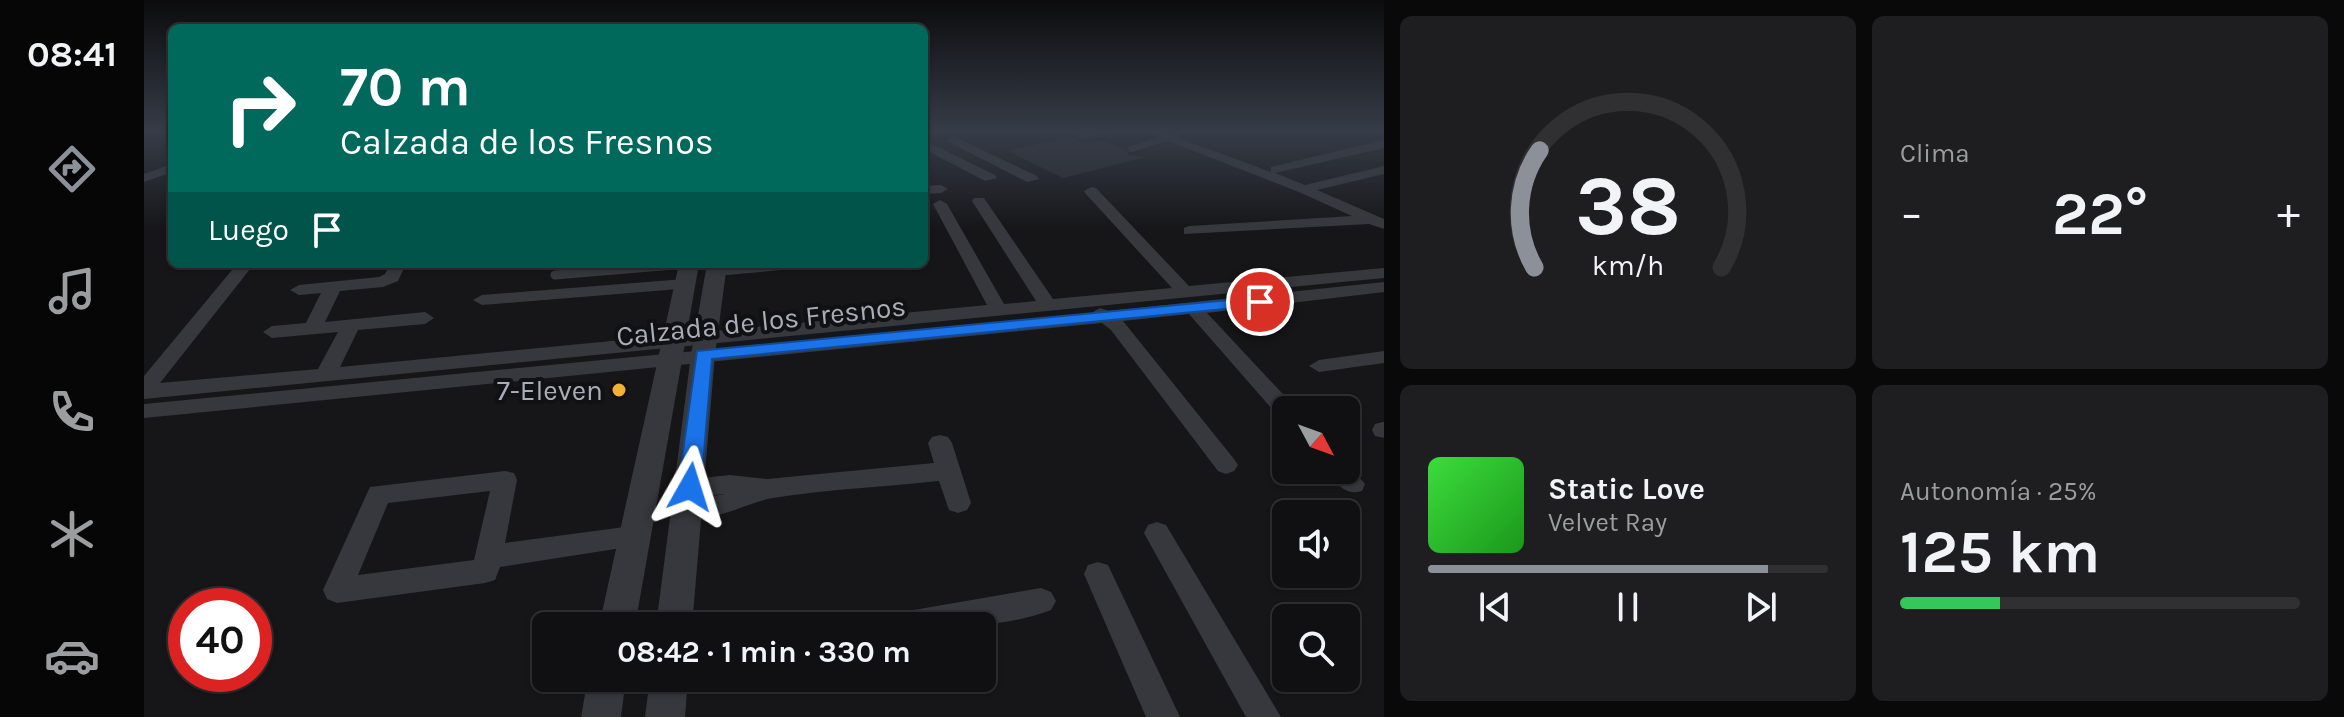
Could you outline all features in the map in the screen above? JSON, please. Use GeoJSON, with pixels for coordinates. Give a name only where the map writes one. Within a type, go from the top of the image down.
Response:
{"type":"FeatureCollection","features":[{"type":"Feature","properties":{"kind":"street"},"geometry":{"type":"LineString","coordinates":[[961,163],[990,178]]}},
{"type":"Feature","properties":{"kind":"street"},"geometry":{"type":"LineString","coordinates":[[1000,163],[1032,179]]}},
{"type":"Feature","properties":{"kind":"street"},"geometry":{"type":"LineString","coordinates":[[1247,163],[1379,214]]}},
{"type":"Feature","properties":{"kind":"street"},"geometry":{"type":"LineString","coordinates":[[1257,163],[1310,187],[1384,170]]}},
{"type":"Feature","properties":{"kind":"street"},"geometry":{"type":"LineString","coordinates":[[1276,170],[1303,163]]}},
{"type":"Feature","properties":{"kind":"street"},"geometry":{"type":"LineString","coordinates":[[1091,191],[1273,396]]}},
{"type":"Feature","properties":{"kind":"street"},"geometry":{"type":"LineString","coordinates":[[928,192],[940,197],[998,310]]}},
{"type":"Feature","properties":{"kind":"street"},"geometry":{"type":"LineString","coordinates":[[979,201],[1048,305]]}},
{"type":"Feature","properties":{"kind":"street"},"geometry":{"type":"LineString","coordinates":[[1189,231],[1379,214]]}},
{"type":"Feature","properties":{"kind":"street"},"geometry":{"type":"LineString","coordinates":[[144,391],[243,268]]}},
{"type":"Feature","properties":{"kind":"street"},"geometry":{"type":"LineString","coordinates":[[299,290],[383,282],[392,277],[396,268]]}},
{"type":"Feature","properties":{"kind":"street"},"geometry":{"type":"LineString","coordinates":[[676,612],[705,346],[717,268]]}},
{"type":"Feature","properties":{"kind":"street"},"geometry":{"type":"LineString","coordinates":[[482,300],[686,271],[619,612]]}},
{"type":"Feature","properties":{"kind":"street","name":"Calzada de los Fresnos"},"geometry":{"type":"LineString","coordinates":[[705,346],[1107,317],[1189,300],[1384,273]]}},
{"type":"Feature","properties":{"kind":"street"},"geometry":{"type":"LineString","coordinates":[[312,329],[333,287]]}},
{"type":"Feature","properties":{"kind":"street","name":"Calzada de los Fresnos"},"geometry":{"type":"LineString","coordinates":[[144,411],[1048,305],[1189,300],[1384,287]]}},
{"type":"Feature","properties":{"kind":"street"},"geometry":{"type":"LineString","coordinates":[[1079,302],[1107,317],[1226,465]]}},
{"type":"Feature","properties":{"kind":"street"},"geometry":{"type":"LineString","coordinates":[[272,332],[425,318]]}},
{"type":"Feature","properties":{"kind":"street"},"geometry":{"type":"LineString","coordinates":[[325,375],[351,325]]}},
{"type":"Feature","properties":{"kind":"street","name":"Calzada de los Fresnos"},"geometry":{"type":"LineString","coordinates":[[144,391],[669,350]]}},
{"type":"Feature","properties":{"kind":"street"},"geometry":{"type":"LineString","coordinates":[[1319,366],[1384,357]]}},
{"type":"Feature","properties":{"kind":"street"},"geometry":{"type":"LineString","coordinates":[[171,408],[187,388]]}},
{"type":"Feature","properties":{"kind":"street"},"geometry":{"type":"LineString","coordinates":[[940,443],[958,503]]}},
{"type":"Feature","properties":{"kind":"street"},"geometry":{"type":"LineString","coordinates":[[688,498],[733,503],[767,489],[949,471]]}},
{"type":"Feature","properties":{"kind":"street"},"geometry":{"type":"LineString","coordinates":[[505,480],[488,557],[485,571],[337,590],[379,494],[505,480]]}},
{"type":"Feature","properties":{"kind":"street"},"geometry":{"type":"LineString","coordinates":[[1157,533],[1264,717]]}},
{"type":"Feature","properties":{"kind":"street"},"geometry":{"type":"LineString","coordinates":[[488,557],[632,537]]}},
{"type":"Feature","properties":{"kind":"street"},"geometry":{"type":"LineString","coordinates":[[1098,574],[1163,717]]}},
{"type":"Feature","properties":{"kind":"street"},"geometry":{"type":"LineString","coordinates":[[980,612],[1041,601]]}},
{"type":"Feature","properties":{"kind":"street"},"geometry":{"type":"LineString","coordinates":[[601,717],[605,692]]}},
{"type":"Feature","properties":{"kind":"street"},"geometry":{"type":"LineString","coordinates":[[665,717],[668,692]]}},
{"type":"Feature","properties":{"kind":"lane"},"geometry":{"type":"LineString","coordinates":[[555,275],[686,271]]}},
{"type":"Feature","properties":{"kind":"building"},"geometry":{"type":"Polygon","coordinates":[[[1033,163],[1120,163],[1063,178],[1033,163]]]}},
{"type":"Feature","properties":{"kind":"place","name":"7-Eleven"},"geometry":{"type":"Point","coordinates":[619,390]}},
{"type":"Feature","properties":{"kind":"route"},"geometry":{"type":"LineString","coordinates":[[690,487],[703,355],[1260,302]]}}]}
